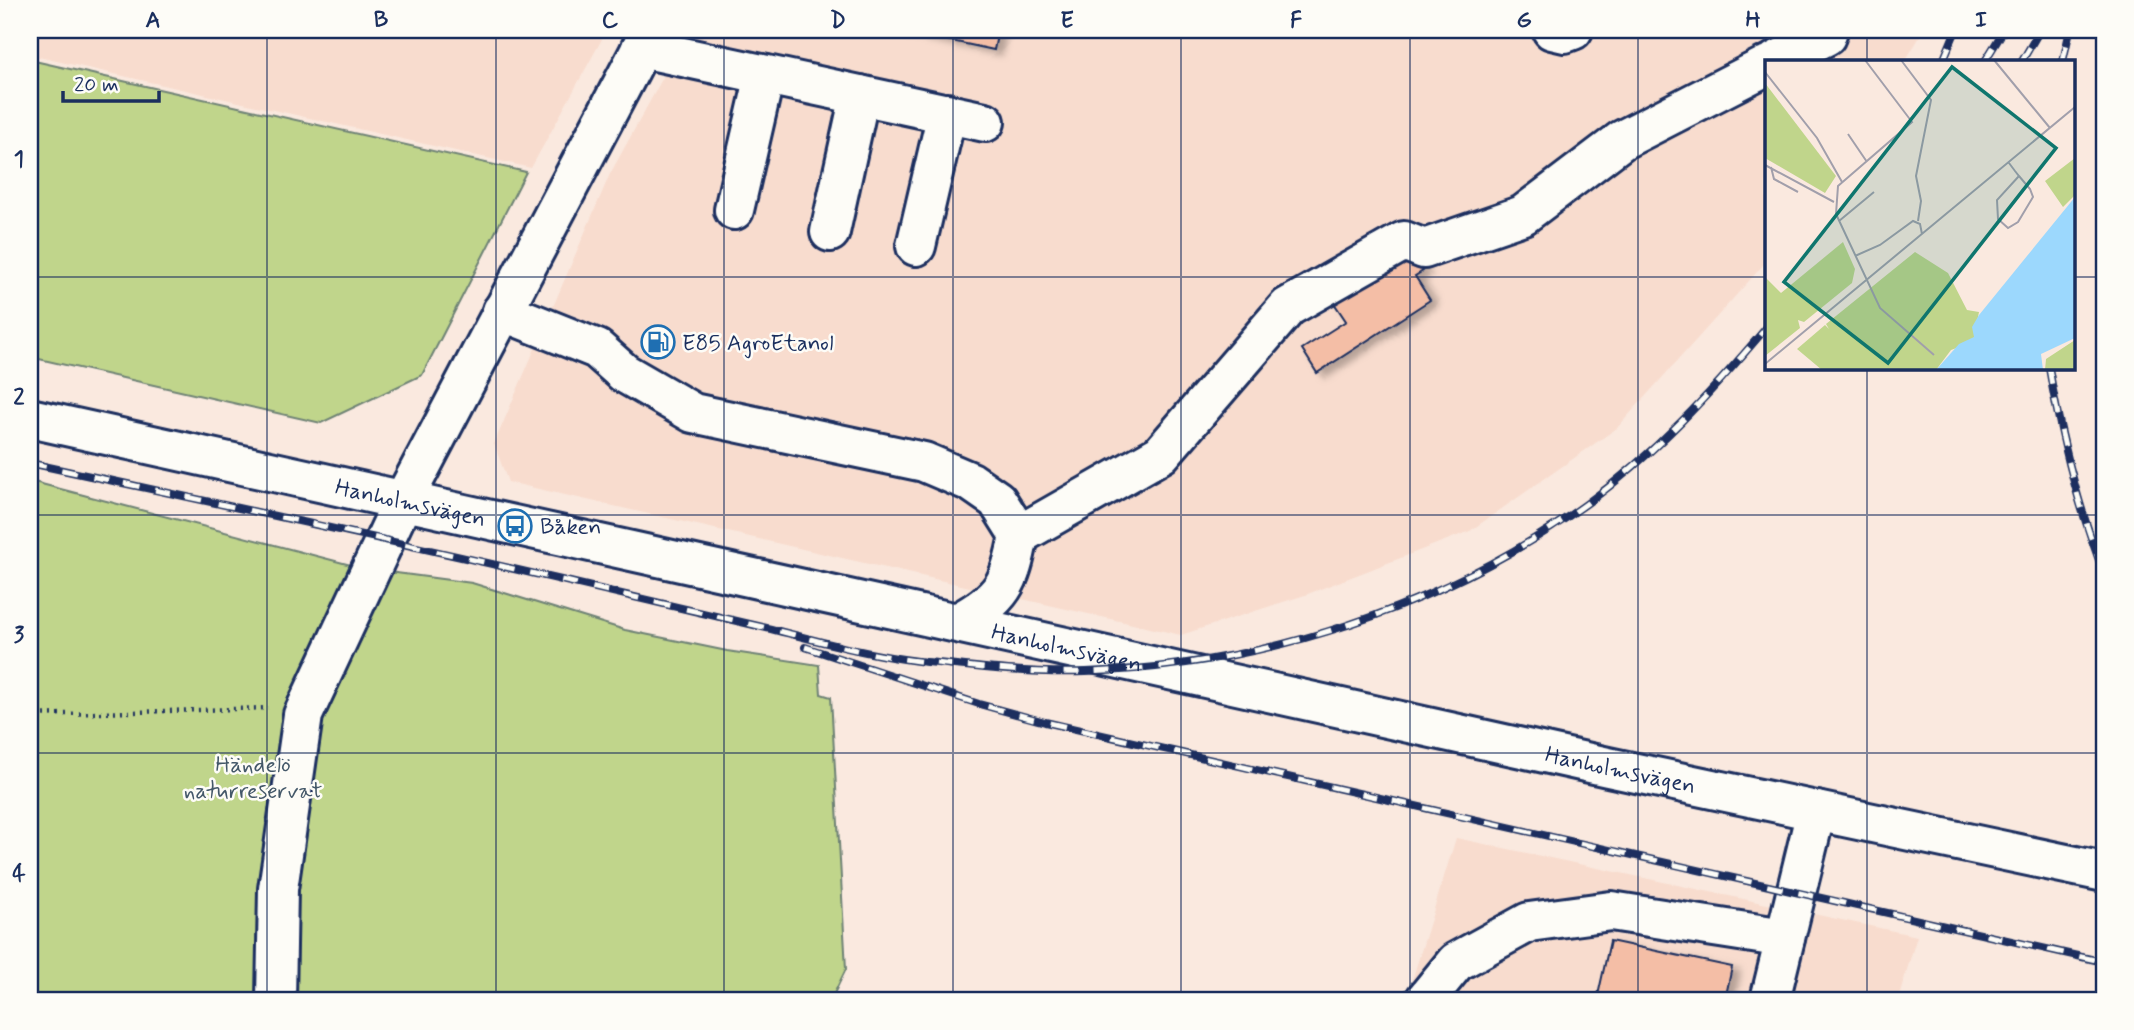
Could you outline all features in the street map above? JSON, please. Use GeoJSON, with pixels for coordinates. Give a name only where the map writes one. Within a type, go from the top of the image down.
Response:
{"type":"FeatureCollection","features":[{"type":"Feature","properties":{"kind":"street"},"geometry":{"type":"LineString","coordinates":[[1552,30],[1565,33],[1573,30]]}},
{"type":"Feature","properties":{"kind":"street"},"geometry":{"type":"LineString","coordinates":[[1778,60],[1826,36],[1828,30]]}},
{"type":"Feature","properties":{"kind":"street"},"geometry":{"type":"LineString","coordinates":[[276,1000],[278,889],[303,715],[403,501],[646,39],[765,75],[985,122]]}},
{"type":"Feature","properties":{"kind":"street"},"geometry":{"type":"LineString","coordinates":[[1017,547],[1161,454],[1287,307],[1404,241],[1424,249],[1523,215],[1622,140],[1765,67]]}},
{"type":"Feature","properties":{"kind":"street"},"geometry":{"type":"LineString","coordinates":[[734,210],[765,75]]}},
{"type":"Feature","properties":{"kind":"street"},"geometry":{"type":"LineString","coordinates":[[830,232],[860,95]]}},
{"type":"Feature","properties":{"kind":"street"},"geometry":{"type":"LineString","coordinates":[[916,246],[947,113]]}},
{"type":"Feature","properties":{"kind":"street"},"geometry":{"type":"LineString","coordinates":[[502,311],[597,349],[624,373],[693,413],[924,462],[971,482],[998,500],[1017,547],[1006,584],[989,606],[959,622]]}},
{"type":"Feature","properties":{"kind":"street","name":"Hanholmsvägen"},"geometry":{"type":"LineString","coordinates":[[30,418],[2104,872]]}},
{"type":"Feature","properties":{"kind":"street"},"geometry":{"type":"LineString","coordinates":[[1770,1000],[1816,811]]}},
{"type":"Feature","properties":{"kind":"street"},"geometry":{"type":"LineString","coordinates":[[1425,1000],[1456,962],[1529,922],[1611,911],[1785,938]]}},
{"type":"Feature","properties":{"kind":"path"},"geometry":{"type":"LineString","coordinates":[[30,715],[262,707],[303,715]]}},
{"type":"Feature","properties":{"kind":"shaded area"},"geometry":{"type":"Polygon","coordinates":[[[30,30],[607,30],[531,168],[30,55],[30,30]]]}},
{"type":"Feature","properties":{"kind":"shaded area"},"geometry":{"type":"Polygon","coordinates":[[[689,30],[1924,30],[1906,60],[1765,60],[1765,263],[1617,428],[1470,531],[1305,595],[1181,635],[508,482],[494,444],[610,174],[689,30]]]}},
{"type":"Feature","properties":{"kind":"shaded area"},"geometry":{"type":"Polygon","coordinates":[[[1456,838],[1917,936],[1898,1000],[1406,1000],[1456,838]]]}},
{"type":"Feature","properties":{"kind":"green space"},"geometry":{"type":"Polygon","coordinates":[[[30,60],[526,172],[422,375],[321,423],[30,357],[30,60]]]}},
{"type":"Feature","properties":{"kind":"green space","name":"Händelö naturreservat"},"geometry":{"type":"Polygon","coordinates":[[[30,481],[366,569],[472,583],[625,630],[727,651],[819,665],[821,694],[831,697],[846,969],[831,1000],[30,1000],[30,481]]]}},
{"type":"Feature","properties":{"kind":"building"},"geometry":{"type":"Polygon","coordinates":[[[900,30],[998,30],[994,50],[900,30]]]}},
{"type":"Feature","properties":{"kind":"building"},"geometry":{"type":"Polygon","coordinates":[[[1404,241],[1423,271],[1415,276],[1430,300],[1317,373],[1302,349],[1346,321],[1326,291],[1404,241]]]}},
{"type":"Feature","properties":{"kind":"building"},"geometry":{"type":"Polygon","coordinates":[[[1610,941],[1732,967],[1725,1000],[1597,1000],[1610,941]]]}},
{"type":"Feature","properties":{"kind":"railway"},"geometry":{"type":"LineString","coordinates":[[1943,60],[1956,30]]}},
{"type":"Feature","properties":{"kind":"railway"},"geometry":{"type":"LineString","coordinates":[[1986,60],[2004,30]]}},
{"type":"Feature","properties":{"kind":"railway"},"geometry":{"type":"LineString","coordinates":[[2023,60],[2040,30]]}},
{"type":"Feature","properties":{"kind":"railway"},"geometry":{"type":"LineString","coordinates":[[2063,60],[2070,30]]}},
{"type":"Feature","properties":{"kind":"railway"},"geometry":{"type":"LineString","coordinates":[[30,463],[435,551],[881,655],[960,666],[1044,672],[1152,667],[1219,658],[1284,644],[1348,625],[1411,601],[1472,573],[1530,541],[1611,485],[1659,444],[1725,376],[1765,329]]}},
{"type":"Feature","properties":{"kind":"railway"},"geometry":{"type":"LineString","coordinates":[[2049,369],[2071,472],[2104,573]]}},
{"type":"Feature","properties":{"kind":"railway"},"geometry":{"type":"LineString","coordinates":[[805,647],[979,704],[1045,722],[2104,962]]}},
{"type":"Feature","properties":{"kind":"place","name":"E85 AgroEtanol"},"geometry":{"type":"Point","coordinates":[658,342]}},
{"type":"Feature","properties":{"kind":"place","name":"Båken"},"geometry":{"type":"Point","coordinates":[515,526]}}]}
